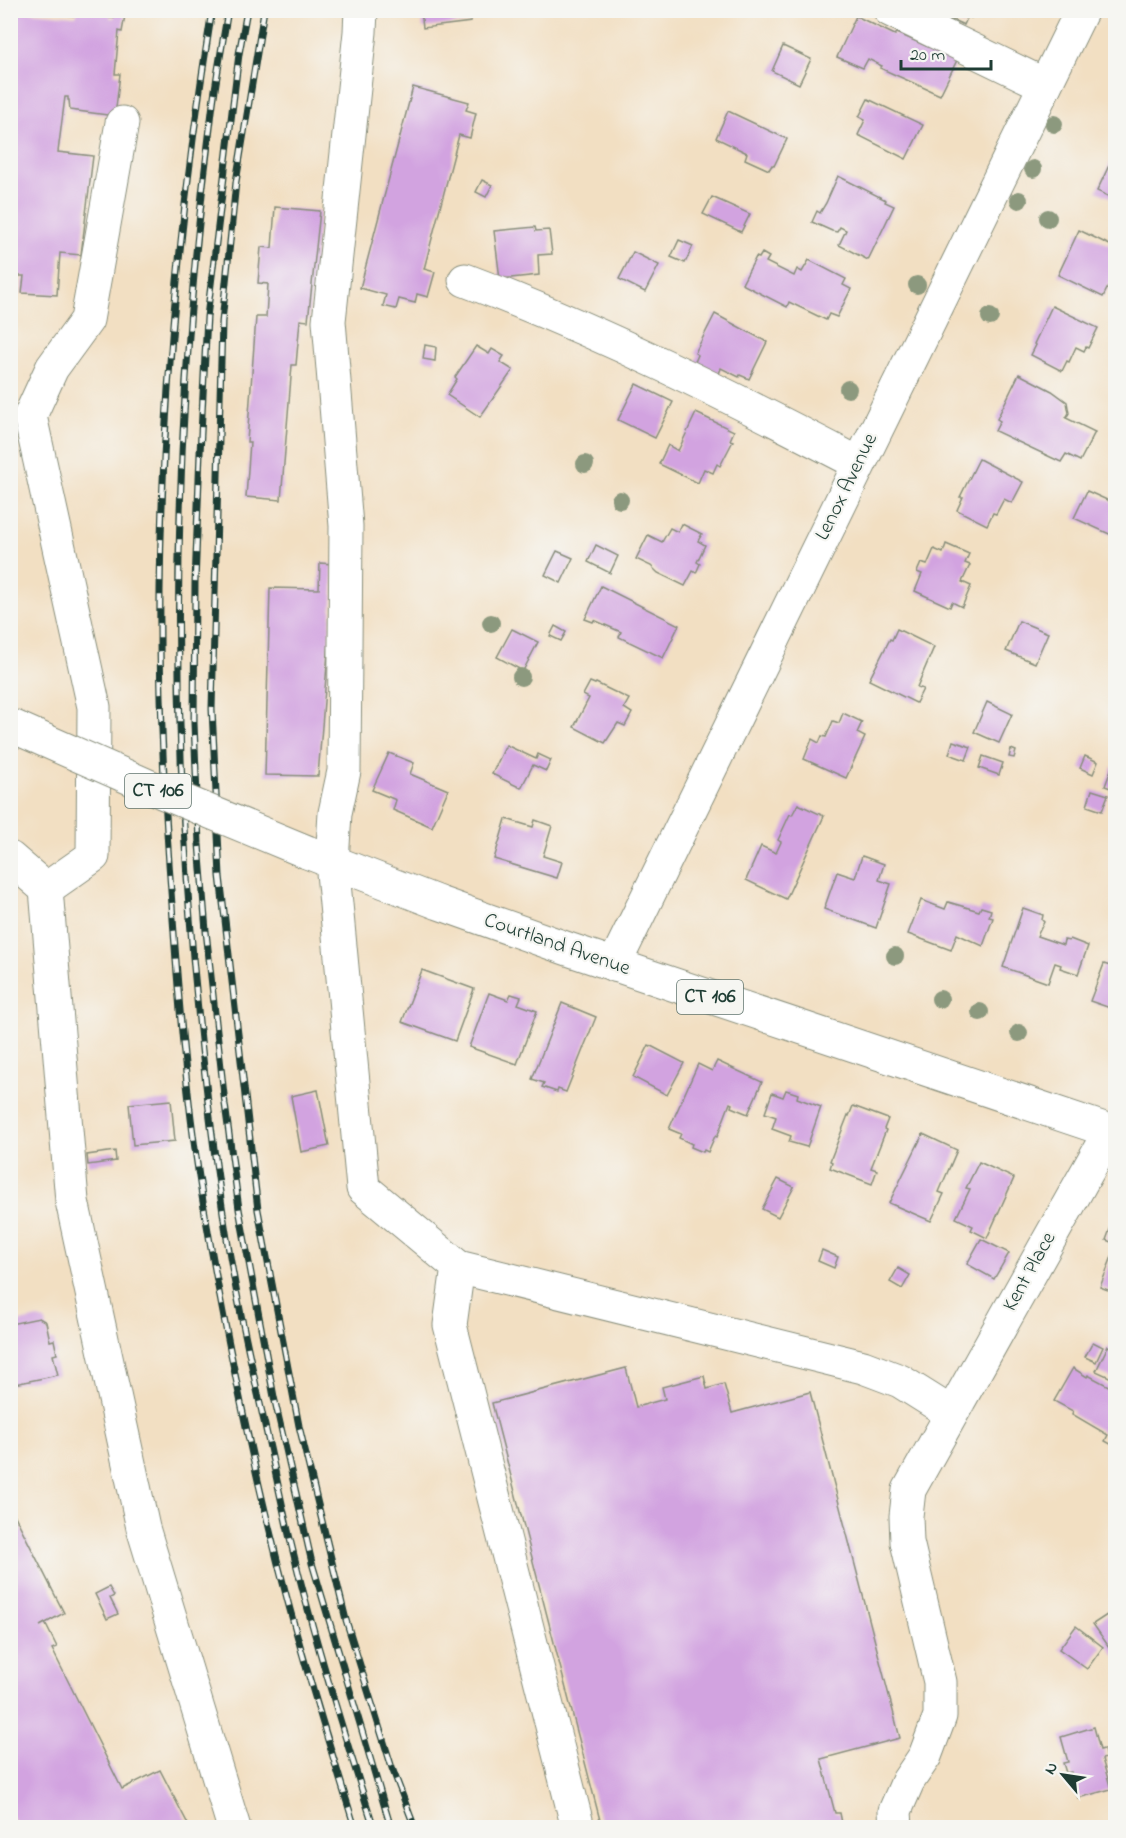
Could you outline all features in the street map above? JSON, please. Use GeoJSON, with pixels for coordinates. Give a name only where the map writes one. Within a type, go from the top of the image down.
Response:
{"type":"FeatureCollection","features":[{"type":"Feature","properties":{"kind":"street"},"geometry":{"type":"LineString","coordinates":[[361,10],[329,321],[346,526],[344,771],[335,813],[320,857],[363,1188],[458,1267],[863,1367],[900,1381],[951,1413]]}},
{"type":"Feature","properties":{"kind":"street"},"geometry":{"type":"LineString","coordinates":[[890,10],[1045,85]]}},
{"type":"Feature","properties":{"kind":"street","name":"Lenox Avenue"},"geometry":{"type":"LineString","coordinates":[[614,965],[858,463],[1082,10]]}},
{"type":"Feature","properties":{"kind":"street"},"geometry":{"type":"LineString","coordinates":[[46,890],[93,856],[94,707],[30,416],[52,368],[87,320],[122,123]]}},
{"type":"Feature","properties":{"kind":"street"},"geometry":{"type":"LineString","coordinates":[[465,280],[591,332],[700,382],[858,463]]}},
{"type":"Feature","properties":{"kind":"street","name":"Courtland Avenue"},"geometry":{"type":"LineString","coordinates":[[10,725],[162,792],[439,903],[614,965],[1113,1132]]}},
{"type":"Feature","properties":{"kind":"street"},"geometry":{"type":"LineString","coordinates":[[14,867],[46,890],[72,1201],[143,1528],[234,1827]]}},
{"type":"Feature","properties":{"kind":"street","name":"Kent Place"},"geometry":{"type":"LineString","coordinates":[[896,1827],[895,1811],[908,1781],[925,1756],[940,1716],[940,1682],[907,1542],[906,1516],[909,1490],[1113,1132]]}},
{"type":"Feature","properties":{"kind":"street"},"geometry":{"type":"LineString","coordinates":[[458,1267],[450,1325],[578,1827]]}},
{"type":"Feature","properties":{"kind":"building"},"geometry":{"type":"Polygon","coordinates":[[[10,10],[76,16],[78,10],[112,10],[110,18],[114,18],[115,10],[126,10],[122,32],[119,31],[115,74],[120,74],[115,116],[70,110],[68,97],[65,97],[58,152],[93,156],[81,255],[60,253],[57,295],[22,293],[24,276],[10,276],[10,10]]]}},
{"type":"Feature","properties":{"kind":"building"},"geometry":{"type":"Polygon","coordinates":[[[421,10],[470,10],[471,22],[423,28],[421,10]]]}},
{"type":"Feature","properties":{"kind":"building"},"geometry":{"type":"Polygon","coordinates":[[[943,10],[975,10],[971,18],[968,16],[964,25],[941,15],[943,10]]]}},
{"type":"Feature","properties":{"kind":"building"},"geometry":{"type":"Polygon","coordinates":[[[856,16],[895,35],[897,33],[926,46],[927,43],[958,58],[940,95],[880,68],[882,66],[868,59],[863,68],[837,57],[856,16]]]}},
{"type":"Feature","properties":{"kind":"building"},"geometry":{"type":"Polygon","coordinates":[[[783,46],[811,59],[799,84],[772,71],[783,46]]]}},
{"type":"Feature","properties":{"kind":"building"},"geometry":{"type":"Polygon","coordinates":[[[413,87],[469,102],[466,110],[476,113],[470,138],[459,135],[424,269],[435,272],[428,297],[417,294],[415,303],[399,299],[396,309],[383,306],[386,295],[360,288],[413,87]]]}},
{"type":"Feature","properties":{"kind":"building"},"geometry":{"type":"Polygon","coordinates":[[[868,99],[923,125],[906,159],[858,135],[865,120],[859,117],[868,99]]]}},
{"type":"Feature","properties":{"kind":"building"},"geometry":{"type":"Polygon","coordinates":[[[728,111],[787,139],[774,166],[772,165],[769,170],[745,159],[747,153],[716,138],[728,111]]]}},
{"type":"Feature","properties":{"kind":"building"},"geometry":{"type":"Polygon","coordinates":[[[1113,157],[1116,158],[1116,200],[1097,191],[1113,157]]]}},
{"type":"Feature","properties":{"kind":"building"},"geometry":{"type":"Polygon","coordinates":[[[838,176],[894,206],[868,260],[839,245],[846,230],[840,227],[837,232],[832,231],[812,222],[817,211],[820,213],[826,203],[838,176]]]}},
{"type":"Feature","properties":{"kind":"building"},"geometry":{"type":"Polygon","coordinates":[[[482,180],[492,185],[486,197],[476,192],[482,180]]]}},
{"type":"Feature","properties":{"kind":"building"},"geometry":{"type":"Polygon","coordinates":[[[712,197],[750,214],[741,232],[703,214],[712,197]]]}},
{"type":"Feature","properties":{"kind":"building"},"geometry":{"type":"Polygon","coordinates":[[[275,207],[320,211],[308,321],[300,320],[296,365],[292,365],[281,500],[246,497],[250,442],[247,442],[256,317],[266,317],[268,284],[258,283],[261,247],[272,248],[275,207]]]}},
{"type":"Feature","properties":{"kind":"building"},"geometry":{"type":"Polygon","coordinates":[[[535,227],[536,231],[549,230],[552,254],[538,255],[539,275],[500,279],[494,231],[535,227]]]}},
{"type":"Feature","properties":{"kind":"building"},"geometry":{"type":"Polygon","coordinates":[[[1079,230],[1116,248],[1116,278],[1113,277],[1103,297],[1058,275],[1079,230]]]}},
{"type":"Feature","properties":{"kind":"building"},"geometry":{"type":"Polygon","coordinates":[[[679,240],[693,246],[685,263],[671,257],[679,240]]]}},
{"type":"Feature","properties":{"kind":"building"},"geometry":{"type":"Polygon","coordinates":[[[633,252],[659,265],[645,292],[619,279],[633,252]]]}},
{"type":"Feature","properties":{"kind":"building"},"geometry":{"type":"Polygon","coordinates":[[[762,253],[769,257],[766,262],[794,276],[797,269],[802,272],[809,260],[846,279],[843,285],[851,289],[837,317],[829,314],[826,320],[789,302],[787,307],[742,284],[756,257],[759,258],[762,253]]]}},
{"type":"Feature","properties":{"kind":"building"},"geometry":{"type":"Polygon","coordinates":[[[1052,306],[1098,328],[1088,348],[1086,347],[1084,351],[1076,347],[1062,371],[1031,355],[1052,306]]]}},
{"type":"Feature","properties":{"kind":"building"},"geometry":{"type":"Polygon","coordinates":[[[715,314],[767,342],[749,379],[721,368],[719,374],[695,362],[698,355],[695,353],[715,314]]]}},
{"type":"Feature","properties":{"kind":"building"},"geometry":{"type":"Polygon","coordinates":[[[425,345],[436,347],[435,361],[423,359],[425,345]]]}},
{"type":"Feature","properties":{"kind":"building"},"geometry":{"type":"Polygon","coordinates":[[[476,346],[489,354],[492,349],[504,356],[500,362],[513,370],[480,417],[447,395],[457,379],[455,377],[476,346]]]}},
{"type":"Feature","properties":{"kind":"building"},"geometry":{"type":"Polygon","coordinates":[[[1019,374],[1052,391],[1067,402],[1069,413],[1066,418],[1095,432],[1080,461],[1066,454],[1061,462],[995,431],[1000,421],[997,419],[1019,374]]]}},
{"type":"Feature","properties":{"kind":"building"},"geometry":{"type":"Polygon","coordinates":[[[636,384],[673,402],[655,438],[618,420],[636,384]]]}},
{"type":"Feature","properties":{"kind":"building"},"geometry":{"type":"Polygon","coordinates":[[[696,413],[734,431],[730,440],[733,441],[720,466],[717,464],[713,473],[704,469],[698,483],[659,464],[668,445],[678,451],[696,413]]]}},
{"type":"Feature","properties":{"kind":"building"},"geometry":{"type":"Polygon","coordinates":[[[979,459],[1023,482],[1012,503],[1004,499],[987,525],[957,510],[963,497],[960,497],[979,459]]]}},
{"type":"Feature","properties":{"kind":"building"},"geometry":{"type":"Polygon","coordinates":[[[1087,491],[1116,504],[1116,537],[1074,518],[1087,491]]]}},
{"type":"Feature","properties":{"kind":"building"},"geometry":{"type":"Polygon","coordinates":[[[682,524],[702,534],[698,541],[705,545],[697,562],[700,564],[696,573],[693,571],[685,586],[636,559],[648,535],[662,542],[670,528],[678,532],[682,524]]]}},
{"type":"Feature","properties":{"kind":"building"},"geometry":{"type":"Polygon","coordinates":[[[946,544],[969,554],[965,563],[970,565],[962,582],[971,586],[962,607],[952,602],[950,607],[915,591],[922,574],[917,572],[921,563],[927,565],[934,549],[943,553],[946,544]]]}},
{"type":"Feature","properties":{"kind":"building"},"geometry":{"type":"Polygon","coordinates":[[[596,545],[618,556],[610,573],[588,562],[596,545]]]}},
{"type":"Feature","properties":{"kind":"building"},"geometry":{"type":"Polygon","coordinates":[[[557,551],[573,558],[561,583],[545,575],[557,551]]]}},
{"type":"Feature","properties":{"kind":"building"},"geometry":{"type":"Polygon","coordinates":[[[320,563],[332,564],[333,590],[318,776],[265,775],[270,588],[319,589],[320,563]]]}},
{"type":"Feature","properties":{"kind":"building"},"geometry":{"type":"Polygon","coordinates":[[[601,586],[679,625],[663,658],[619,637],[621,632],[594,620],[593,622],[585,619],[601,586]]]}},
{"type":"Feature","properties":{"kind":"building"},"geometry":{"type":"Polygon","coordinates":[[[1019,621],[1048,633],[1035,663],[1006,651],[1019,621]]]}},
{"type":"Feature","properties":{"kind":"building"},"geometry":{"type":"Polygon","coordinates":[[[555,626],[566,632],[561,641],[550,636],[555,626]]]}},
{"type":"Feature","properties":{"kind":"building"},"geometry":{"type":"Polygon","coordinates":[[[512,629],[538,642],[523,671],[497,657],[512,629]]]}},
{"type":"Feature","properties":{"kind":"building"},"geometry":{"type":"Polygon","coordinates":[[[897,629],[934,647],[917,687],[923,689],[916,703],[869,680],[897,629]]]}},
{"type":"Feature","properties":{"kind":"building"},"geometry":{"type":"Polygon","coordinates":[[[590,682],[629,699],[624,708],[632,713],[625,726],[618,723],[605,743],[574,727],[589,698],[583,695],[590,682]]]}},
{"type":"Feature","properties":{"kind":"building"},"geometry":{"type":"Polygon","coordinates":[[[987,702],[1012,714],[999,743],[974,732],[987,702]]]}},
{"type":"Feature","properties":{"kind":"building"},"geometry":{"type":"Polygon","coordinates":[[[843,713],[862,722],[857,733],[865,737],[846,778],[804,759],[812,739],[819,743],[822,736],[826,737],[833,721],[839,723],[843,713]]]}},
{"type":"Feature","properties":{"kind":"building"},"geometry":{"type":"Polygon","coordinates":[[[953,741],[971,747],[966,760],[949,754],[953,741]]]}},
{"type":"Feature","properties":{"kind":"building"},"geometry":{"type":"Polygon","coordinates":[[[506,745],[536,759],[538,754],[551,760],[546,771],[533,765],[521,788],[492,774],[506,745]]]}},
{"type":"Feature","properties":{"kind":"building"},"geometry":{"type":"Polygon","coordinates":[[[1011,749],[1016,751],[1014,758],[1009,757],[1011,749]]]}},
{"type":"Feature","properties":{"kind":"building"},"geometry":{"type":"Polygon","coordinates":[[[389,753],[414,763],[410,774],[448,790],[432,827],[393,810],[396,800],[372,790],[389,753]]]}},
{"type":"Feature","properties":{"kind":"building"},"geometry":{"type":"Polygon","coordinates":[[[983,756],[1003,763],[999,775],[979,768],[983,756]]]}},
{"type":"Feature","properties":{"kind":"building"},"geometry":{"type":"Polygon","coordinates":[[[1085,756],[1098,762],[1093,774],[1080,768],[1085,756]]]}},
{"type":"Feature","properties":{"kind":"building"},"geometry":{"type":"Polygon","coordinates":[[[1112,767],[1116,768],[1116,790],[1105,786],[1112,767]]]}},
{"type":"Feature","properties":{"kind":"building"},"geometry":{"type":"Polygon","coordinates":[[[1092,790],[1108,795],[1102,811],[1087,806],[1092,790]]]}},
{"type":"Feature","properties":{"kind":"building"},"geometry":{"type":"Polygon","coordinates":[[[798,804],[824,816],[786,899],[746,880],[761,846],[776,853],[781,842],[778,840],[790,814],[792,815],[798,804]]]}},
{"type":"Feature","properties":{"kind":"building"},"geometry":{"type":"Polygon","coordinates":[[[506,819],[533,827],[535,820],[552,826],[543,856],[562,862],[557,878],[494,859],[506,819]]]}},
{"type":"Feature","properties":{"kind":"building"},"geometry":{"type":"Polygon","coordinates":[[[862,856],[884,864],[879,880],[891,884],[876,928],[824,909],[837,872],[855,878],[862,856]]]}},
{"type":"Feature","properties":{"kind":"building"},"geometry":{"type":"Polygon","coordinates":[[[921,900],[945,909],[948,902],[979,911],[981,907],[991,910],[989,917],[993,918],[983,946],[957,934],[951,950],[908,934],[921,900]]]}},
{"type":"Feature","properties":{"kind":"building"},"geometry":{"type":"Polygon","coordinates":[[[1023,908],[1043,915],[1044,922],[1037,936],[1063,945],[1064,940],[1069,941],[1070,939],[1088,946],[1078,974],[1060,968],[1061,965],[1055,963],[1048,983],[1003,967],[1023,908]]]}},
{"type":"Feature","properties":{"kind":"building"},"geometry":{"type":"Polygon","coordinates":[[[1104,964],[1116,968],[1116,1010],[1090,1001],[1104,964]]]}},
{"type":"Feature","properties":{"kind":"building"},"geometry":{"type":"Polygon","coordinates":[[[422,970],[474,989],[455,1041],[402,1022],[422,970]]]}},
{"type":"Feature","properties":{"kind":"building"},"geometry":{"type":"Polygon","coordinates":[[[489,993],[508,1000],[511,994],[521,997],[518,1004],[537,1011],[517,1064],[469,1047],[489,993]]]}},
{"type":"Feature","properties":{"kind":"building"},"geometry":{"type":"Polygon","coordinates":[[[562,1003],[596,1017],[566,1092],[558,1089],[557,1092],[542,1087],[544,1083],[532,1079],[562,1003]]]}},
{"type":"Feature","properties":{"kind":"building"},"geometry":{"type":"Polygon","coordinates":[[[649,1045],[684,1063],[667,1095],[633,1077],[649,1045]]]}},
{"type":"Feature","properties":{"kind":"building"},"geometry":{"type":"Polygon","coordinates":[[[717,1061],[762,1082],[748,1114],[731,1107],[730,1103],[717,1137],[715,1136],[708,1152],[704,1150],[703,1152],[679,1138],[681,1134],[669,1129],[698,1064],[712,1071],[717,1061]]]}},
{"type":"Feature","properties":{"kind":"building"},"geometry":{"type":"Polygon","coordinates":[[[318,1090],[329,1146],[301,1152],[291,1096],[318,1090]]]}},
{"type":"Feature","properties":{"kind":"building"},"geometry":{"type":"Polygon","coordinates":[[[786,1090],[798,1094],[797,1098],[821,1107],[807,1147],[789,1142],[791,1136],[772,1129],[776,1117],[765,1113],[772,1093],[783,1097],[786,1090]]]}},
{"type":"Feature","properties":{"kind":"building"},"geometry":{"type":"Polygon","coordinates":[[[171,1100],[175,1141],[133,1145],[129,1104],[171,1100]]]}},
{"type":"Feature","properties":{"kind":"building"},"geometry":{"type":"Polygon","coordinates":[[[853,1106],[888,1119],[871,1168],[877,1170],[872,1184],[830,1168],[832,1162],[830,1161],[853,1106]]]}},
{"type":"Feature","properties":{"kind":"building"},"geometry":{"type":"Polygon","coordinates":[[[923,1134],[957,1150],[939,1192],[944,1194],[931,1221],[889,1203],[923,1134]]]}},
{"type":"Feature","properties":{"kind":"building"},"geometry":{"type":"Polygon","coordinates":[[[115,1151],[116,1161],[88,1165],[87,1155],[115,1151]]]}},
{"type":"Feature","properties":{"kind":"building"},"geometry":{"type":"Polygon","coordinates":[[[979,1162],[1014,1178],[987,1238],[971,1230],[973,1226],[956,1218],[970,1189],[966,1188],[979,1162]]]}},
{"type":"Feature","properties":{"kind":"building"},"geometry":{"type":"Polygon","coordinates":[[[778,1179],[794,1187],[778,1217],[762,1209],[778,1179]]]}},
{"type":"Feature","properties":{"kind":"building"},"geometry":{"type":"Polygon","coordinates":[[[1116,1216],[1116,1244],[1106,1240],[1116,1216]]]}},
{"type":"Feature","properties":{"kind":"building"},"geometry":{"type":"Polygon","coordinates":[[[981,1239],[1009,1253],[994,1279],[967,1264],[981,1239]]]}},
{"type":"Feature","properties":{"kind":"building"},"geometry":{"type":"Polygon","coordinates":[[[1116,1249],[1116,1293],[1100,1287],[1116,1249]]]}},
{"type":"Feature","properties":{"kind":"building"},"geometry":{"type":"Polygon","coordinates":[[[822,1250],[838,1257],[834,1268],[818,1261],[822,1250]]]}},
{"type":"Feature","properties":{"kind":"building"},"geometry":{"type":"Polygon","coordinates":[[[898,1268],[910,1275],[902,1289],[890,1282],[898,1268]]]}},
{"type":"Feature","properties":{"kind":"building"},"geometry":{"type":"Polygon","coordinates":[[[39,1318],[46,1322],[50,1341],[54,1340],[57,1354],[53,1355],[58,1375],[10,1385],[10,1324],[39,1318]]]}},
{"type":"Feature","properties":{"kind":"building"},"geometry":{"type":"Polygon","coordinates":[[[1093,1342],[1103,1347],[1096,1362],[1085,1357],[1093,1342]]]}},
{"type":"Feature","properties":{"kind":"building"},"geometry":{"type":"Polygon","coordinates":[[[1108,1346],[1116,1350],[1116,1380],[1096,1371],[1108,1346]]]}},
{"type":"Feature","properties":{"kind":"building"},"geometry":{"type":"Polygon","coordinates":[[[626,1368],[636,1407],[665,1399],[662,1387],[704,1376],[707,1389],[724,1384],[732,1413],[810,1392],[900,1738],[821,1759],[835,1813],[840,1813],[842,1823],[838,1824],[839,1828],[602,1828],[492,1403],[626,1368]]]}},
{"type":"Feature","properties":{"kind":"building"},"geometry":{"type":"Polygon","coordinates":[[[1073,1368],[1116,1390],[1116,1447],[1105,1441],[1108,1435],[1054,1401],[1073,1368]]]}},
{"type":"Feature","properties":{"kind":"building"},"geometry":{"type":"Polygon","coordinates":[[[10,1506],[64,1613],[45,1623],[57,1647],[52,1649],[122,1789],[160,1770],[190,1828],[18,1828],[10,1812],[10,1506]]]}},
{"type":"Feature","properties":{"kind":"building"},"geometry":{"type":"Polygon","coordinates":[[[109,1587],[114,1596],[110,1598],[118,1614],[107,1619],[95,1594],[109,1587]]]}},
{"type":"Feature","properties":{"kind":"building"},"geometry":{"type":"Polygon","coordinates":[[[1116,1609],[1116,1657],[1093,1624],[1116,1609]]]}},
{"type":"Feature","properties":{"kind":"building"},"geometry":{"type":"Polygon","coordinates":[[[1076,1626],[1103,1647],[1087,1669],[1059,1649],[1076,1626]]]}},
{"type":"Feature","properties":{"kind":"building"},"geometry":{"type":"Polygon","coordinates":[[[1094,1727],[1100,1750],[1104,1749],[1106,1758],[1102,1759],[1111,1789],[1078,1798],[1071,1772],[1066,1773],[1063,1763],[1068,1762],[1061,1737],[1094,1727]]]}},
{"type":"Feature","properties":{"kind":"railway"},"geometry":{"type":"LineString","coordinates":[[212,10],[182,227],[169,372],[162,517],[161,708],[178,981],[188,1095],[198,1170],[242,1408],[289,1606],[355,1828]]}},
{"type":"Feature","properties":{"kind":"railway"},"geometry":{"type":"LineString","coordinates":[[228,10],[213,106],[196,255],[185,389],[180,525],[179,660],[183,795],[191,930],[204,1065],[221,1199],[240,1308],[284,1512],[309,1615],[374,1828]]}},
{"type":"Feature","properties":{"kind":"railway"},"geometry":{"type":"LineString","coordinates":[[247,10],[239,54],[207,317],[195,583],[194,723],[199,844],[206,931],[239,1209],[274,1397],[312,1563],[391,1828]]}},
{"type":"Feature","properties":{"kind":"railway"},"geometry":{"type":"LineString","coordinates":[[264,10],[236,182],[222,322],[212,709],[220,876],[258,1210],[299,1426],[346,1620],[392,1768],[415,1828]]}}]}
